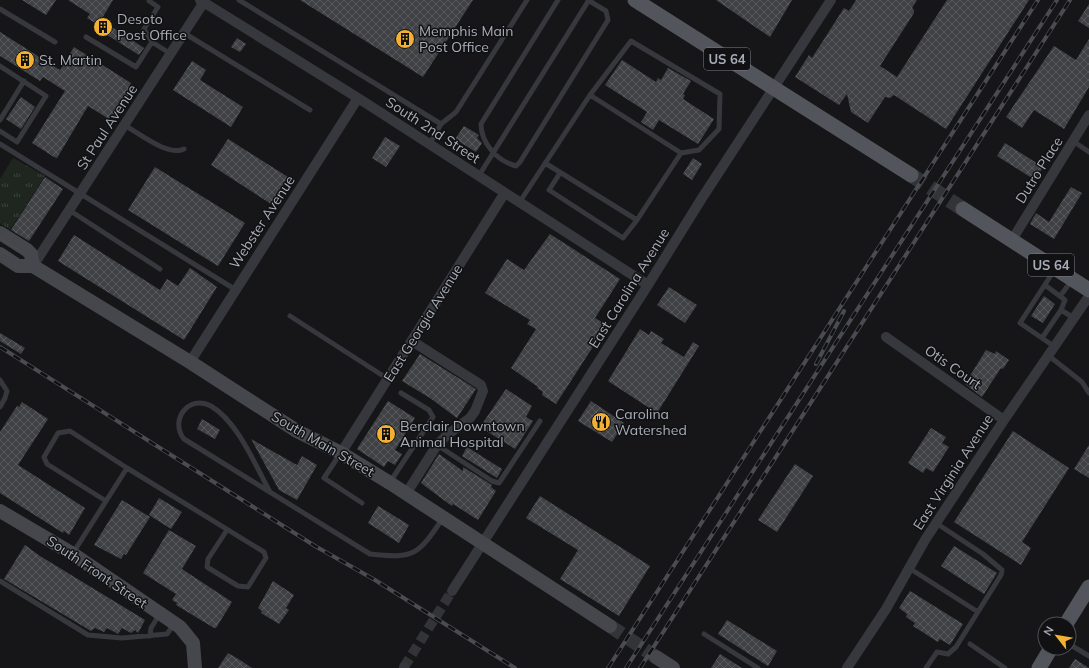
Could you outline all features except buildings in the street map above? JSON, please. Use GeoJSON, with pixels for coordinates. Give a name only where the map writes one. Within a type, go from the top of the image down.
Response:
{"type":"FeatureCollection","features":[{"type":"Feature","properties":{"kind":"main road","name":"US 64"},"geometry":{"type":"LineString","coordinates":[[635,0],[911,175]]}},
{"type":"Feature","properties":{"kind":"main road","name":"US 64"},"geometry":{"type":"LineString","coordinates":[[963,209],[1089,290]]}},
{"type":"Feature","properties":{"kind":"main road"},"geometry":{"type":"LineString","coordinates":[[0,233],[31,254],[33,266]]}},
{"type":"Feature","properties":{"kind":"main road","name":"South Main Street"},"geometry":{"type":"LineString","coordinates":[[0,254],[18,266],[33,266],[190,362],[297,431],[341,453],[390,483],[610,626]]}},
{"type":"Feature","properties":{"kind":"main road","name":"South Front Street"},"geometry":{"type":"LineString","coordinates":[[0,511],[73,554],[174,623],[190,638],[194,650],[195,668]]}},
{"type":"Feature","properties":{"kind":"main road"},"geometry":{"type":"LineString","coordinates":[[1071,616],[1089,587]]}},
{"type":"Feature","properties":{"kind":"main road"},"geometry":{"type":"LineString","coordinates":[[1038,668],[1046,656]]}},
{"type":"Feature","properties":{"kind":"main road"},"geometry":{"type":"LineString","coordinates":[[656,657],[672,668]]}},
{"type":"Feature","properties":{"kind":"street","name":"East Carolina Avenue"},"geometry":{"type":"LineString","coordinates":[[452,591],[702,198],[831,0]]}},
{"type":"Feature","properties":{"kind":"street","name":"St Paul Avenue"},"geometry":{"type":"LineString","coordinates":[[33,266],[171,54],[202,1]]}},
{"type":"Feature","properties":{"kind":"street","name":"South 2nd Street"},"geometry":{"type":"LineString","coordinates":[[202,1],[358,98],[504,194],[648,285]]}},
{"type":"Feature","properties":{"kind":"street","name":"Webster Avenue"},"geometry":{"type":"LineString","coordinates":[[190,362],[358,98]]}},
{"type":"Feature","properties":{"kind":"street","name":"Dutro Place"},"geometry":{"type":"LineString","coordinates":[[1012,240],[1089,115]]}},
{"type":"Feature","properties":{"kind":"street","name":"East Georgia Avenue"},"geometry":{"type":"LineString","coordinates":[[341,453],[504,194]]}},
{"type":"Feature","properties":{"kind":"street","name":"East Virginia Avenue"},"geometry":{"type":"LineString","coordinates":[[847,668],[886,609],[936,523],[1089,296]]}},
{"type":"Feature","properties":{"kind":"street","name":"Otis Court"},"geometry":{"type":"LineString","coordinates":[[886,337],[1004,420]]}},
{"type":"Feature","properties":{"kind":"street"},"geometry":{"type":"LineString","coordinates":[[406,494],[437,445],[447,434],[470,418],[475,412],[483,391],[481,385],[412,341]]}},
{"type":"Feature","properties":{"kind":"lane"},"geometry":{"type":"LineString","coordinates":[[238,0],[441,124]]}},
{"type":"Feature","properties":{"kind":"lane"},"geometry":{"type":"LineString","coordinates":[[429,145],[441,124],[456,112],[527,0]]}},
{"type":"Feature","properties":{"kind":"lane"},"geometry":{"type":"LineString","coordinates":[[478,177],[493,153],[588,0],[606,12],[608,20],[520,162],[516,166],[511,165],[493,153],[481,132],[482,124],[558,0]]}},
{"type":"Feature","properties":{"kind":"lane"},"geometry":{"type":"LineString","coordinates":[[149,1],[158,7],[144,29],[152,42],[171,54]]}},
{"type":"Feature","properties":{"kind":"lane"},"geometry":{"type":"LineString","coordinates":[[0,9],[55,42]]}},
{"type":"Feature","properties":{"kind":"lane"},"geometry":{"type":"LineString","coordinates":[[184,33],[310,110]]}},
{"type":"Feature","properties":{"kind":"lane"},"geometry":{"type":"LineString","coordinates":[[86,37],[136,67],[152,42]]}},
{"type":"Feature","properties":{"kind":"lane"},"geometry":{"type":"LineString","coordinates":[[519,203],[590,95],[631,41],[720,94],[719,129],[699,150],[681,153],[590,95]]}},
{"type":"Feature","properties":{"kind":"lane"},"geometry":{"type":"LineString","coordinates":[[0,131],[17,142],[46,96],[24,81],[1,69]]}},
{"type":"Feature","properties":{"kind":"lane"},"geometry":{"type":"LineString","coordinates":[[0,120],[24,81]]}},
{"type":"Feature","properties":{"kind":"lane"},"geometry":{"type":"LineString","coordinates":[[124,125],[166,149],[178,152],[184,149]]}},
{"type":"Feature","properties":{"kind":"lane"},"geometry":{"type":"LineString","coordinates":[[1073,141],[1089,152]]}},
{"type":"Feature","properties":{"kind":"lane"},"geometry":{"type":"LineString","coordinates":[[0,144],[79,195],[236,290]]}},
{"type":"Feature","properties":{"kind":"lane"},"geometry":{"type":"LineString","coordinates":[[560,173],[548,190],[623,238],[637,220],[681,153]]}},
{"type":"Feature","properties":{"kind":"lane"},"geometry":{"type":"LineString","coordinates":[[545,163],[637,220]]}},
{"type":"Feature","properties":{"kind":"lane"},"geometry":{"type":"LineString","coordinates":[[69,210],[160,269]]}},
{"type":"Feature","properties":{"kind":"lane"},"geometry":{"type":"LineString","coordinates":[[1056,268],[1020,323],[1056,347]]}},
{"type":"Feature","properties":{"kind":"lane"},"geometry":{"type":"LineString","coordinates":[[1061,295],[1072,279]]}},
{"type":"Feature","properties":{"kind":"lane"},"geometry":{"type":"LineString","coordinates":[[1042,338],[1061,310],[1065,300],[1061,295],[1045,285]]}},
{"type":"Feature","properties":{"kind":"lane"},"geometry":{"type":"LineString","coordinates":[[1061,310],[1074,318]]}},
{"type":"Feature","properties":{"kind":"lane"},"geometry":{"type":"LineString","coordinates":[[290,316],[388,378]]}},
{"type":"Feature","properties":{"kind":"lane"},"geometry":{"type":"LineString","coordinates":[[1049,356],[1082,382],[1089,393]]}},
{"type":"Feature","properties":{"kind":"lane"},"geometry":{"type":"LineString","coordinates":[[0,380],[7,391],[6,398],[0,407]]}},
{"type":"Feature","properties":{"kind":"lane"},"geometry":{"type":"LineString","coordinates":[[390,483],[433,417],[429,410],[401,393]]}},
{"type":"Feature","properties":{"kind":"lane"},"geometry":{"type":"LineString","coordinates":[[270,492],[236,432],[218,411],[210,405],[200,402],[191,404],[184,410],[179,419],[178,426],[179,433],[184,439],[370,554],[404,556],[414,553],[425,543],[443,518]]}},
{"type":"Feature","properties":{"kind":"lane"},"geometry":{"type":"LineString","coordinates":[[437,445],[492,481],[499,483],[540,421]]}},
{"type":"Feature","properties":{"kind":"lane"},"geometry":{"type":"LineString","coordinates":[[106,501],[47,464],[44,458],[58,433],[70,431],[126,468],[264,552],[266,558],[248,587],[238,586],[207,567],[208,559],[227,530]]}},
{"type":"Feature","properties":{"kind":"lane"},"geometry":{"type":"LineString","coordinates":[[341,453],[324,478],[362,503]]}},
{"type":"Feature","properties":{"kind":"lane"},"geometry":{"type":"LineString","coordinates":[[73,554],[126,468]]}},
{"type":"Feature","properties":{"kind":"lane"},"geometry":{"type":"LineString","coordinates":[[926,668],[937,652],[948,654],[956,647],[1002,570],[983,554],[936,523]]}},
{"type":"Feature","properties":{"kind":"lane"},"geometry":{"type":"LineString","coordinates":[[909,568],[978,612]]}},
{"type":"Feature","properties":{"kind":"lane"},"geometry":{"type":"LineString","coordinates":[[0,581],[82,633],[103,637],[150,636],[167,634],[174,623]]}},
{"type":"Feature","properties":{"kind":"lane"},"geometry":{"type":"LineString","coordinates":[[150,636],[151,628],[160,614]]}},
{"type":"Feature","properties":{"kind":"lane"},"geometry":{"type":"LineString","coordinates":[[704,634],[758,668]]}},
{"type":"Feature","properties":{"kind":"lane"},"geometry":{"type":"LineString","coordinates":[[970,644],[1005,668]]}},
{"type":"Feature","properties":{"kind":"lane"},"geometry":{"type":"LineString","coordinates":[[1077,649],[1089,656]]}},
{"type":"Feature","properties":{"kind":"green space"},"geometry":{"type":"Polygon","coordinates":[[[13,158],[45,176],[10,230],[0,223],[0,179],[13,158]]]}},
{"type":"Feature","properties":{"kind":"tunnel"},"geometry":{"type":"LineString","coordinates":[[911,175],[963,209]]}},
{"type":"Feature","properties":{"kind":"tunnel"},"geometry":{"type":"LineString","coordinates":[[404,667],[452,591]]}},
{"type":"Feature","properties":{"kind":"tunnel"},"geometry":{"type":"LineString","coordinates":[[610,626],[656,657]]}},
{"type":"Feature","properties":{"kind":"tram line"},"geometry":{"type":"LineString","coordinates":[[0,238],[22,252]]}},
{"type":"Feature","properties":{"kind":"tram line"},"geometry":{"type":"LineString","coordinates":[[0,250],[17,260]]}},
{"type":"Feature","properties":{"kind":"railway"},"geometry":{"type":"LineString","coordinates":[[608,668],[1038,0]]}},
{"type":"Feature","properties":{"kind":"railway"},"geometry":{"type":"LineString","coordinates":[[626,668],[1057,0]]}},
{"type":"Feature","properties":{"kind":"railway"},"geometry":{"type":"LineString","coordinates":[[640,668],[1070,0]]}},
{"type":"Feature","properties":{"kind":"railway"},"geometry":{"type":"LineString","coordinates":[[816,364],[844,311]]}},
{"type":"Feature","properties":{"kind":"railway"},"geometry":{"type":"LineString","coordinates":[[0,347],[315,546],[375,580],[515,668]]}},
{"type":"Feature","properties":{"kind":"place","name":"Desoto Post Office"},"geometry":{"type":"Point","coordinates":[103,27]}},
{"type":"Feature","properties":{"kind":"place","name":"Memphis Main Post Office"},"geometry":{"type":"Point","coordinates":[405,39]}},
{"type":"Feature","properties":{"kind":"place","name":"St. Martin"},"geometry":{"type":"Point","coordinates":[25,60]}},
{"type":"Feature","properties":{"kind":"place","name":"Carolina Watershed"},"geometry":{"type":"Point","coordinates":[601,422]}},
{"type":"Feature","properties":{"kind":"place","name":"Berclair Downtown Animal Hospital"},"geometry":{"type":"Point","coordinates":[386,434]}}]}
